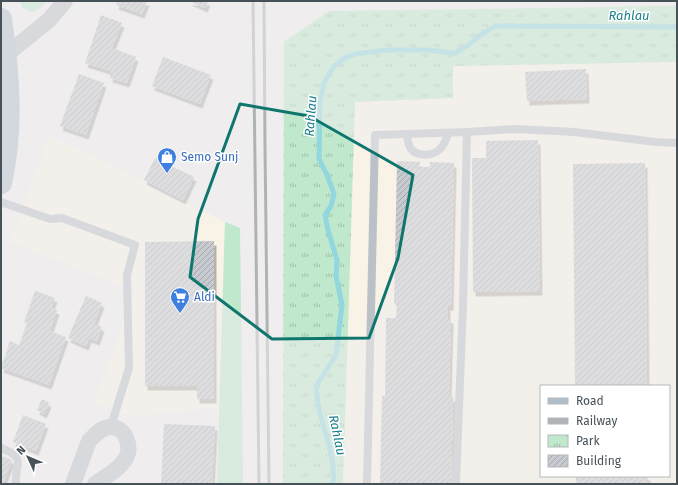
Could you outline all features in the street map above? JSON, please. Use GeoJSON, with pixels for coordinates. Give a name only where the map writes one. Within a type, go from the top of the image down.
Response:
{"type":"FeatureCollection","features":[{"type":"Feature","properties":{"kind":"main road"},"geometry":{"type":"LineString","coordinates":[[1,19],[9,116],[8,140],[1,183]]}},
{"type":"Feature","properties":{"kind":"street"},"geometry":{"type":"LineString","coordinates":[[4,55],[49,20],[65,1]]}},
{"type":"Feature","properties":{"kind":"street"},"geometry":{"type":"LineString","coordinates":[[73,484],[89,441],[100,430],[111,426],[122,432],[127,438],[129,444],[128,452],[126,458],[119,466],[95,484]]}},
{"type":"Feature","properties":{"kind":"lane"},"geometry":{"type":"LineString","coordinates":[[368,484],[375,135],[448,133],[516,128],[574,132],[677,144]]}},
{"type":"Feature","properties":{"kind":"lane"},"geometry":{"type":"LineString","coordinates":[[456,484],[463,305],[467,132]]}},
{"type":"Feature","properties":{"kind":"lane"},"geometry":{"type":"LineString","coordinates":[[406,134],[411,149],[418,154],[423,155],[435,153],[440,149],[445,144],[448,133]]}},
{"type":"Feature","properties":{"kind":"lane"},"geometry":{"type":"LineString","coordinates":[[1,202],[50,219],[62,218],[135,245],[127,275],[129,368],[111,426]]}},
{"type":"Feature","properties":{"kind":"lane"},"geometry":{"type":"LineString","coordinates":[[1,448],[15,455],[18,460],[19,466],[16,484]]}},
{"type":"Feature","properties":{"kind":"highlighted area"},"geometry":{"type":"Polygon","coordinates":[[[240,104],[309,116],[413,175],[398,258],[369,338],[272,339],[190,277],[198,219],[240,104]]]}},
{"type":"Feature","properties":{"kind":"shaded area"},"geometry":{"type":"Polygon","coordinates":[[[677,62],[677,484],[343,484],[355,102],[452,98],[453,66],[677,62]]]}},
{"type":"Feature","properties":{"kind":"shaded area"},"geometry":{"type":"Polygon","coordinates":[[[49,135],[225,222],[219,407],[135,417],[94,402],[135,291],[10,242],[49,135]]]}},
{"type":"Feature","properties":{"kind":"green space"},"geometry":{"type":"Polygon","coordinates":[[[20,1],[48,1],[37,10],[31,12],[23,8],[20,1]]]}},
{"type":"Feature","properties":{"kind":"green space"},"geometry":{"type":"Polygon","coordinates":[[[677,6],[677,62],[453,66],[453,98],[355,102],[343,484],[283,484],[284,42],[329,11],[677,6]]]}},
{"type":"Feature","properties":{"kind":"green space"},"geometry":{"type":"Polygon","coordinates":[[[225,222],[240,228],[243,484],[217,484],[225,222]]]}},
{"type":"Feature","properties":{"kind":"building"},"geometry":{"type":"Polygon","coordinates":[[[118,1],[147,1],[142,14],[116,5],[118,1]]]}},
{"type":"Feature","properties":{"kind":"building"},"geometry":{"type":"Polygon","coordinates":[[[189,1],[208,1],[205,8],[189,1]]]}},
{"type":"Feature","properties":{"kind":"building"},"geometry":{"type":"Polygon","coordinates":[[[101,15],[122,23],[112,48],[136,57],[127,83],[110,78],[111,71],[85,63],[101,15]]]}},
{"type":"Feature","properties":{"kind":"building"},"geometry":{"type":"Polygon","coordinates":[[[163,57],[211,75],[200,104],[152,86],[163,57]]]}},
{"type":"Feature","properties":{"kind":"building"},"geometry":{"type":"Polygon","coordinates":[[[586,69],[587,99],[527,101],[525,72],[586,69]]]}},
{"type":"Feature","properties":{"kind":"building"},"geometry":{"type":"Polygon","coordinates":[[[79,74],[104,83],[86,135],[60,126],[79,74]]]}},
{"type":"Feature","properties":{"kind":"building"},"geometry":{"type":"Polygon","coordinates":[[[538,140],[540,291],[473,292],[472,158],[486,158],[486,141],[538,140]]]}},
{"type":"Feature","properties":{"kind":"building"},"geometry":{"type":"Polygon","coordinates":[[[155,158],[194,177],[183,200],[144,180],[155,158]]]}},
{"type":"Feature","properties":{"kind":"building"},"geometry":{"type":"Polygon","coordinates":[[[397,161],[420,162],[419,167],[430,167],[430,162],[454,163],[451,306],[448,306],[448,319],[451,319],[449,397],[453,397],[451,484],[380,484],[382,396],[385,396],[386,318],[396,318],[397,305],[394,304],[397,161]]]}},
{"type":"Feature","properties":{"kind":"building"},"geometry":{"type":"Polygon","coordinates":[[[645,163],[647,385],[575,385],[573,164],[645,163]]]}},
{"type":"Feature","properties":{"kind":"building","name":"Aldi"},"geometry":{"type":"Polygon","coordinates":[[[214,241],[214,399],[197,399],[197,386],[145,386],[145,242],[214,241]]]}},
{"type":"Feature","properties":{"kind":"building"},"geometry":{"type":"Polygon","coordinates":[[[35,291],[55,298],[51,308],[57,310],[50,331],[66,337],[49,385],[1,368],[10,341],[19,345],[27,323],[24,322],[35,291]]]}},
{"type":"Feature","properties":{"kind":"building"},"geometry":{"type":"Polygon","coordinates":[[[86,296],[102,303],[94,324],[102,327],[97,341],[89,338],[86,346],[68,338],[86,296]]]}},
{"type":"Feature","properties":{"kind":"building"},"geometry":{"type":"Polygon","coordinates":[[[42,399],[49,403],[44,414],[37,410],[42,399]]]}},
{"type":"Feature","properties":{"kind":"building"},"geometry":{"type":"Polygon","coordinates":[[[23,415],[46,424],[36,451],[13,442],[23,415]]]}},
{"type":"Feature","properties":{"kind":"building"},"geometry":{"type":"Polygon","coordinates":[[[164,424],[215,426],[212,484],[161,484],[164,424]]]}},
{"type":"Feature","properties":{"kind":"building"},"geometry":{"type":"Polygon","coordinates":[[[1,456],[12,460],[3,484],[1,484],[1,456]]]}},
{"type":"Feature","properties":{"kind":"building"},"geometry":{"type":"Polygon","coordinates":[[[576,477],[648,477],[648,484],[576,484],[576,477]]]}},
{"type":"Feature","properties":{"kind":"waterway","name":"Rahlau"},"geometry":{"type":"LineString","coordinates":[[333,484],[333,463],[320,414],[316,386],[336,355],[342,305],[336,276],[337,260],[325,215],[331,206],[334,194],[319,159],[320,102],[324,83],[334,66],[345,58],[355,54],[388,50],[427,50],[455,53],[467,46],[483,33],[496,26],[677,27]]}},
{"type":"Feature","properties":{"kind":"railway"},"geometry":{"type":"LineString","coordinates":[[253,1],[259,484]]}},
{"type":"Feature","properties":{"kind":"railway"},"geometry":{"type":"LineString","coordinates":[[264,1],[269,484]]}},
{"type":"Feature","properties":{"kind":"place","name":"Semo Sunj"},"geometry":{"type":"Point","coordinates":[167,174]}},
{"type":"Feature","properties":{"kind":"place","name":"Aldi"},"geometry":{"type":"Point","coordinates":[180,314]}}]}
